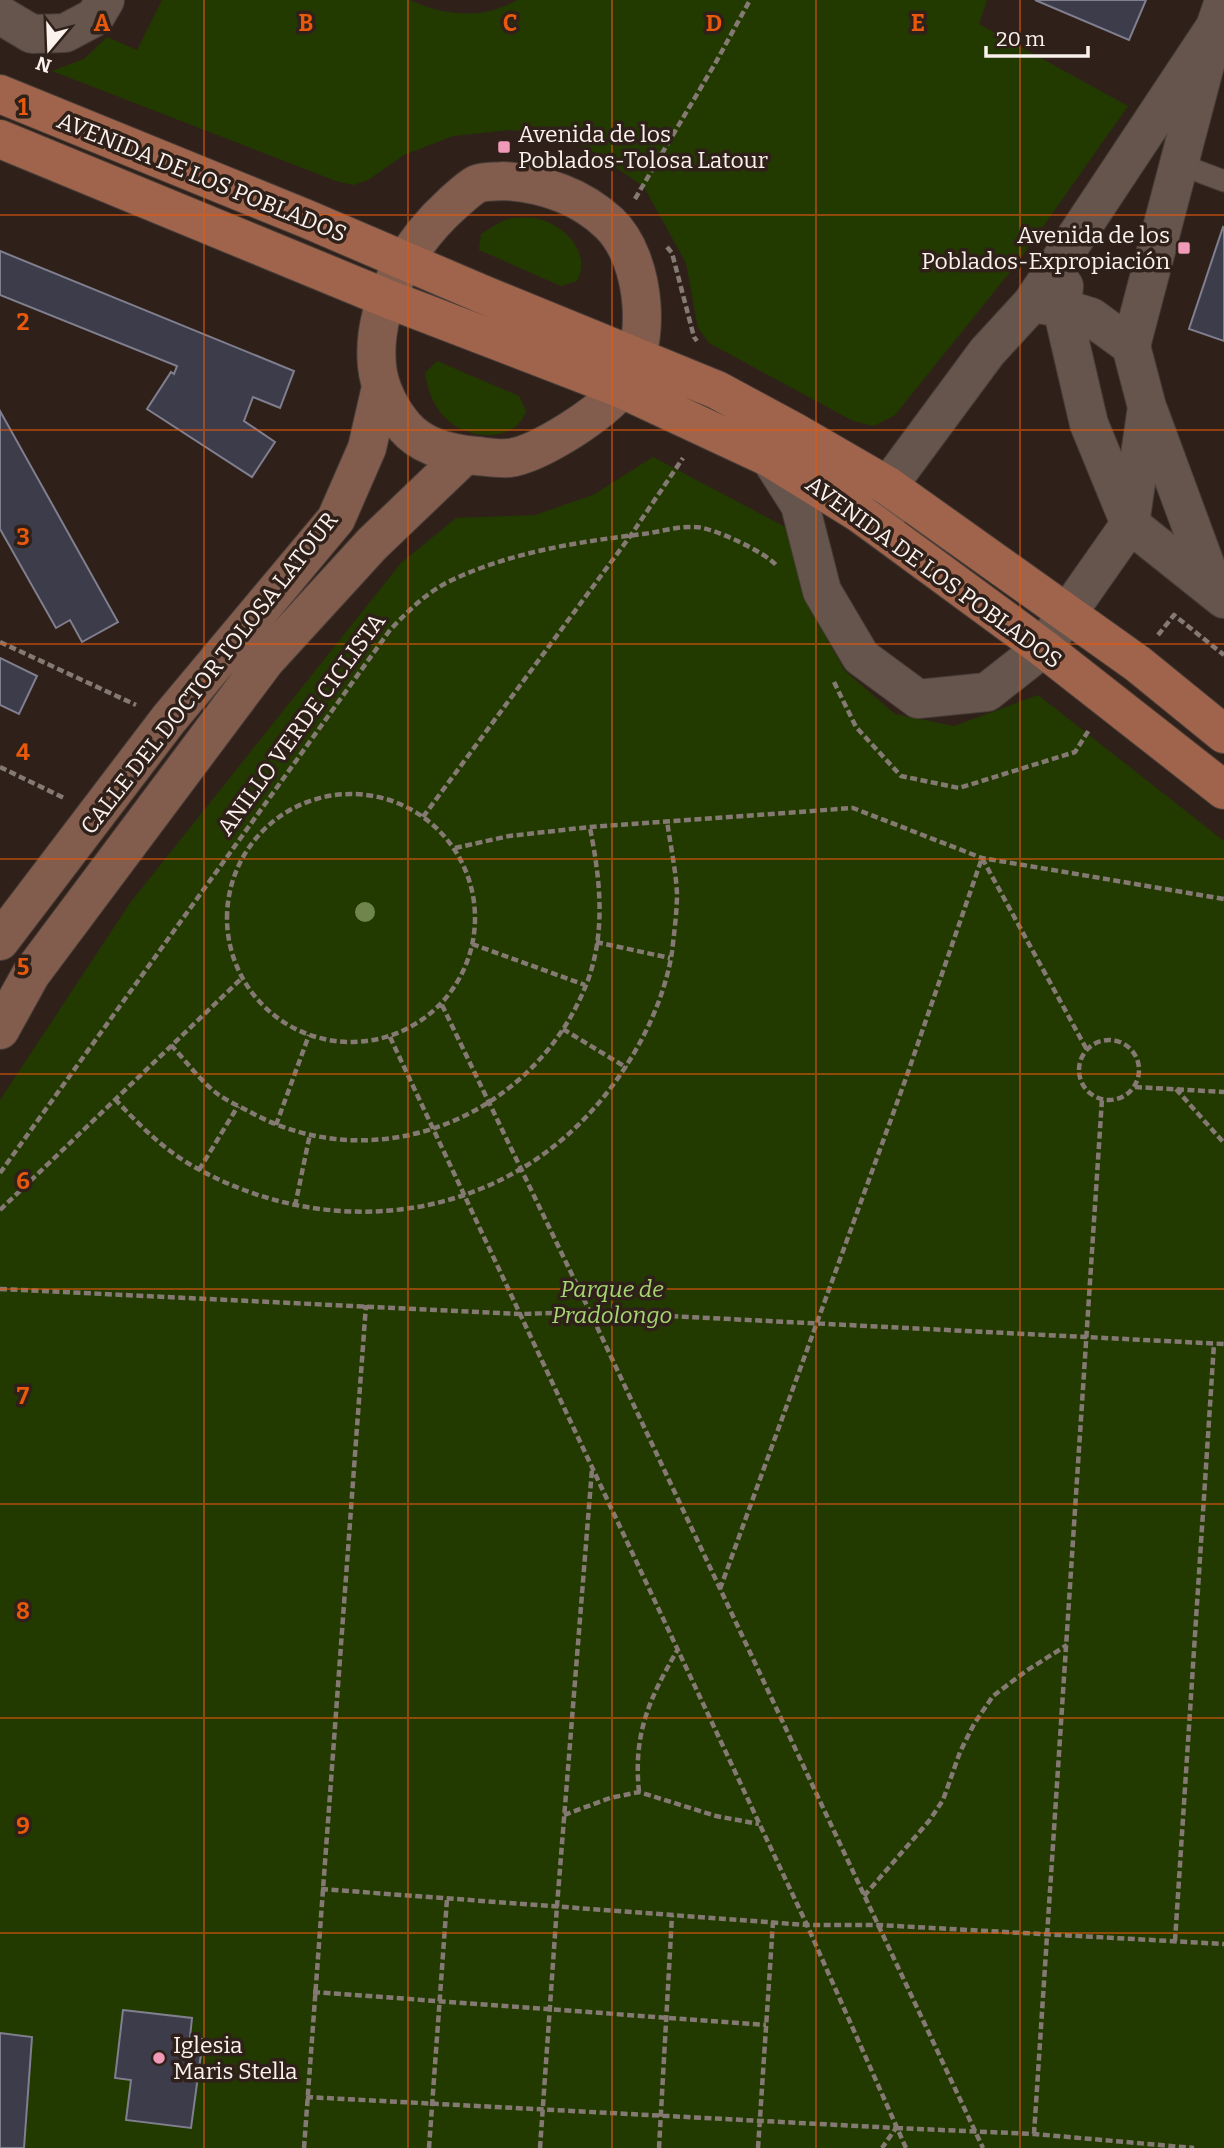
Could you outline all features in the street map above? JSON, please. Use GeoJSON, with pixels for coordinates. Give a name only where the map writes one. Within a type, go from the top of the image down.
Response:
{"type":"FeatureCollection","features":[{"type":"Feature","properties":{"kind":"main road","name":"AVENIDA DE LOS POBLADOS"},"geometry":{"type":"LineString","coordinates":[[0,94],[403,261],[629,373],[700,426],[770,458],[885,532],[1044,648],[1224,790]]}},
{"type":"Feature","properties":{"kind":"main road","name":"AVENIDA DE LOS POBLADOS"},"geometry":{"type":"LineString","coordinates":[[0,139],[388,299],[629,373],[717,390],[888,486],[1138,664],[1224,734]]}},
{"type":"Feature","properties":{"kind":"street"},"geometry":{"type":"LineString","coordinates":[[0,15],[33,34],[65,33],[95,17],[105,0]]}},
{"type":"Feature","properties":{"kind":"street"},"geometry":{"type":"LineString","coordinates":[[1219,14],[1131,346],[1147,407],[1220,595]]}},
{"type":"Feature","properties":{"kind":"street"},"geometry":{"type":"LineString","coordinates":[[885,532],[888,486],[987,352],[1047,305],[1066,252],[1219,14]]}},
{"type":"Feature","properties":{"kind":"street"},"geometry":{"type":"LineString","coordinates":[[503,181],[532,183],[572,198],[610,223],[627,248],[638,279],[643,319],[629,373],[581,424],[547,444],[509,458],[465,455],[434,446],[411,434],[398,417],[381,387],[377,367],[379,323],[403,261],[440,215],[478,184],[503,181]]}},
{"type":"Feature","properties":{"kind":"street"},"geometry":{"type":"LineString","coordinates":[[1047,305],[1091,317],[1131,346]]}},
{"type":"Feature","properties":{"kind":"street"},"geometry":{"type":"LineString","coordinates":[[1047,305],[1089,424],[1130,524],[1220,595]]}},
{"type":"Feature","properties":{"kind":"street","name":"CALLE DEL DOCTOR TOLOSA LATOUR"},"geometry":{"type":"LineString","coordinates":[[0,941],[168,720],[336,519],[367,448],[381,387]]}},
{"type":"Feature","properties":{"kind":"street"},"geometry":{"type":"LineString","coordinates":[[770,458],[800,505],[822,591],[861,657],[918,699],[987,692],[1044,648],[1130,524],[1147,407]]}},
{"type":"Feature","properties":{"kind":"street","name":"CALLE DEL DOCTOR TOLOSA LATOUR"},"geometry":{"type":"LineString","coordinates":[[0,1030],[32,974],[265,661],[372,544],[465,455]]}},
{"type":"Feature","properties":{"kind":"lane"},"geometry":{"type":"LineString","coordinates":[[1179,164],[1224,181]]}},
{"type":"Feature","properties":{"kind":"path"},"geometry":{"type":"LineString","coordinates":[[640,208],[634,198],[750,0]]}},
{"type":"Feature","properties":{"kind":"path"},"geometry":{"type":"LineString","coordinates":[[666,245],[672,253],[694,337],[700,345]]}},
{"type":"Feature","properties":{"kind":"path"},"geometry":{"type":"LineString","coordinates":[[423,817],[631,536],[684,458],[700,426]]}},
{"type":"Feature","properties":{"kind":"path","name":"ANILLO VERDE CICLISTA"},"geometry":{"type":"LineString","coordinates":[[0,1173],[390,629],[417,602],[451,581],[513,556],[669,528],[697,527],[718,532],[775,562],[780,574]]}},
{"type":"Feature","properties":{"kind":"path"},"geometry":{"type":"LineString","coordinates":[[1138,664],[1174,615],[1224,654]]}},
{"type":"Feature","properties":{"kind":"path"},"geometry":{"type":"LineString","coordinates":[[0,642],[168,720]]}},
{"type":"Feature","properties":{"kind":"path"},"geometry":{"type":"LineString","coordinates":[[833,680],[856,727],[901,776],[959,788],[1075,752],[1109,701]]}},
{"type":"Feature","properties":{"kind":"path"},"geometry":{"type":"LineString","coordinates":[[0,767],[96,814]]}},
{"type":"Feature","properties":{"kind":"path"},"geometry":{"type":"LineString","coordinates":[[334,794],[374,795],[411,809],[436,826],[455,848],[472,887],[476,929],[466,970],[442,1005],[418,1024],[390,1037],[347,1043],[309,1035],[268,1011],[242,978],[228,940],[228,900],[240,862],[263,829],[295,806],[334,794]]}},
{"type":"Feature","properties":{"kind":"path"},"geometry":{"type":"LineString","coordinates":[[455,848],[509,836],[590,827],[853,808],[982,858],[1224,899]]}},
{"type":"Feature","properties":{"kind":"path"},"geometry":{"type":"LineString","coordinates":[[115,1099],[146,1132],[199,1170],[250,1194],[295,1206],[370,1213],[431,1206],[489,1186],[542,1156],[589,1116],[627,1068],[654,1013],[670,958],[677,894],[667,820]]}},
{"type":"Feature","properties":{"kind":"path"},"geometry":{"type":"LineString","coordinates":[[171,1045],[219,1095],[276,1125],[331,1139],[391,1139],[450,1124],[489,1103],[535,1066],[563,1029],[585,985],[599,929],[600,878],[590,827]]}},
{"type":"Feature","properties":{"kind":"path"},"geometry":{"type":"LineString","coordinates":[[982,858],[1087,1050]]}},
{"type":"Feature","properties":{"kind":"path"},"geometry":{"type":"LineString","coordinates":[[720,1589],[982,858]]}},
{"type":"Feature","properties":{"kind":"path"},"geometry":{"type":"LineString","coordinates":[[596,942],[670,958]]}},
{"type":"Feature","properties":{"kind":"path"},"geometry":{"type":"LineString","coordinates":[[472,944],[585,985]]}},
{"type":"Feature","properties":{"kind":"path"},"geometry":{"type":"LineString","coordinates":[[0,1210],[242,978]]}},
{"type":"Feature","properties":{"kind":"path"},"geometry":{"type":"LineString","coordinates":[[442,1005],[590,1312],[983,2148]]}},
{"type":"Feature","properties":{"kind":"path"},"geometry":{"type":"LineString","coordinates":[[563,1029],[627,1068]]}},
{"type":"Feature","properties":{"kind":"path"},"geometry":{"type":"LineString","coordinates":[[276,1125],[309,1035]]}},
{"type":"Feature","properties":{"kind":"path"},"geometry":{"type":"LineString","coordinates":[[390,1037],[807,1925],[906,2148]]}},
{"type":"Feature","properties":{"kind":"path"},"geometry":{"type":"LineString","coordinates":[[1135,1087],[1139,1067],[1132,1049],[1114,1040],[1094,1043],[1081,1058],[1080,1079],[1085,1088],[1102,1099],[1120,1098],[1135,1087],[1224,1092]]}},
{"type":"Feature","properties":{"kind":"path"},"geometry":{"type":"LineString","coordinates":[[1175,1089],[1224,1143]]}},
{"type":"Feature","properties":{"kind":"path"},"geometry":{"type":"LineString","coordinates":[[1034,2134],[1102,1099]]}},
{"type":"Feature","properties":{"kind":"path"},"geometry":{"type":"LineString","coordinates":[[199,1170],[238,1106]]}},
{"type":"Feature","properties":{"kind":"path"},"geometry":{"type":"LineString","coordinates":[[295,1206],[310,1134]]}},
{"type":"Feature","properties":{"kind":"path"},"geometry":{"type":"LineString","coordinates":[[0,1289],[520,1314],[590,1312],[1224,1345]]}},
{"type":"Feature","properties":{"kind":"path"},"geometry":{"type":"LineString","coordinates":[[303,2148],[366,1305]]}},
{"type":"Feature","properties":{"kind":"path"},"geometry":{"type":"LineString","coordinates":[[1175,1941],[1214,1344]]}},
{"type":"Feature","properties":{"kind":"path"},"geometry":{"type":"LineString","coordinates":[[540,2148],[592,1468]]}},
{"type":"Feature","properties":{"kind":"path"},"geometry":{"type":"LineString","coordinates":[[864,1896],[929,1821],[943,1800],[960,1752],[974,1724],[993,1696],[1026,1671],[1068,1645]]}},
{"type":"Feature","properties":{"kind":"path"},"geometry":{"type":"LineString","coordinates":[[639,1792],[636,1763],[643,1722],[660,1680],[678,1649]]}},
{"type":"Feature","properties":{"kind":"path"},"geometry":{"type":"LineString","coordinates":[[564,1815],[610,1798],[639,1792],[716,1816],[760,1825]]}},
{"type":"Feature","properties":{"kind":"path"},"geometry":{"type":"LineString","coordinates":[[321,1889],[807,1925],[878,1925],[1224,1944]]}},
{"type":"Feature","properties":{"kind":"path"},"geometry":{"type":"LineString","coordinates":[[429,2148],[447,1899]]}},
{"type":"Feature","properties":{"kind":"path"},"geometry":{"type":"LineString","coordinates":[[659,2148],[672,1915]]}},
{"type":"Feature","properties":{"kind":"path"},"geometry":{"type":"LineString","coordinates":[[758,2148],[774,1922]]}},
{"type":"Feature","properties":{"kind":"path"},"geometry":{"type":"LineString","coordinates":[[313,1992],[766,2025]]}},
{"type":"Feature","properties":{"kind":"path"},"geometry":{"type":"LineString","coordinates":[[306,2098],[760,2122],[975,2130],[1194,2148]]}},
{"type":"Feature","properties":{"kind":"path"},"geometry":{"type":"LineString","coordinates":[[882,2148],[896,2128]]}},
{"type":"Feature","properties":{"kind":"green space"},"geometry":{"type":"Polygon","coordinates":[[[162,0],[410,0],[436,10],[478,13],[491,11],[517,0],[987,0],[979,24],[1128,106],[1018,262],[895,415],[874,426],[853,421],[709,343],[698,328],[686,263],[644,187],[588,148],[553,136],[511,130],[453,136],[404,155],[368,180],[353,185],[336,181],[52,71],[84,59],[107,37],[137,50],[162,0]]]}},
{"type":"Feature","properties":{"kind":"green space"},"geometry":{"type":"Polygon","coordinates":[[[513,218],[546,221],[565,233],[578,250],[581,260],[577,281],[561,286],[479,250],[481,234],[502,221],[513,218]]]}},
{"type":"Feature","properties":{"kind":"green space"},"geometry":{"type":"Polygon","coordinates":[[[437,361],[519,396],[526,411],[521,421],[503,433],[492,435],[470,432],[450,422],[436,406],[426,380],[425,373],[437,361]]]}},
{"type":"Feature","properties":{"kind":"green space","name":"Parque de Pradolongo"},"geometry":{"type":"Polygon","coordinates":[[[653,457],[787,528],[802,595],[845,671],[895,714],[954,726],[1038,695],[1224,841],[1224,2148],[0,2148],[0,1100],[130,903],[401,563],[456,518],[535,515],[593,495],[653,457]]]}},
{"type":"Feature","properties":{"kind":"building"},"geometry":{"type":"Polygon","coordinates":[[[1035,0],[1146,0],[1129,40],[1035,0]]]}},
{"type":"Feature","properties":{"kind":"building"},"geometry":{"type":"Polygon","coordinates":[[[1224,228],[1224,341],[1189,329],[1224,228]]]}},
{"type":"Feature","properties":{"kind":"building"},"geometry":{"type":"Polygon","coordinates":[[[0,251],[294,371],[280,408],[253,397],[244,421],[275,442],[252,477],[147,409],[171,372],[174,374],[177,366],[0,295],[0,251]]]}},
{"type":"Feature","properties":{"kind":"building"},"geometry":{"type":"Polygon","coordinates":[[[0,411],[118,622],[82,642],[70,620],[56,628],[0,529],[0,411]]]}},
{"type":"Feature","properties":{"kind":"building"},"geometry":{"type":"Polygon","coordinates":[[[0,658],[37,676],[19,714],[0,705],[0,658]]]}},
{"type":"Feature","properties":{"kind":"building","name":"Iglesia Maris Stella"},"geometry":{"type":"Polygon","coordinates":[[[123,2010],[192,2018],[190,2037],[203,2039],[191,2128],[126,2120],[131,2080],[115,2078],[123,2010]]]}},
{"type":"Feature","properties":{"kind":"building"},"geometry":{"type":"Polygon","coordinates":[[[0,2033],[32,2037],[24,2148],[0,2148],[0,2033]]]}},
{"type":"Feature","properties":{"kind":"place","name":"Avenida de los Poblados-Tolosa Latour"},"geometry":{"type":"Point","coordinates":[504,147]}},
{"type":"Feature","properties":{"kind":"place","name":"Avenida de los Poblados-Expropiación"},"geometry":{"type":"Point","coordinates":[1184,248]}},
{"type":"Feature","properties":{"kind":"place","name":"Iglesia Maris Stella"},"geometry":{"type":"Point","coordinates":[159,2058]}}]}
